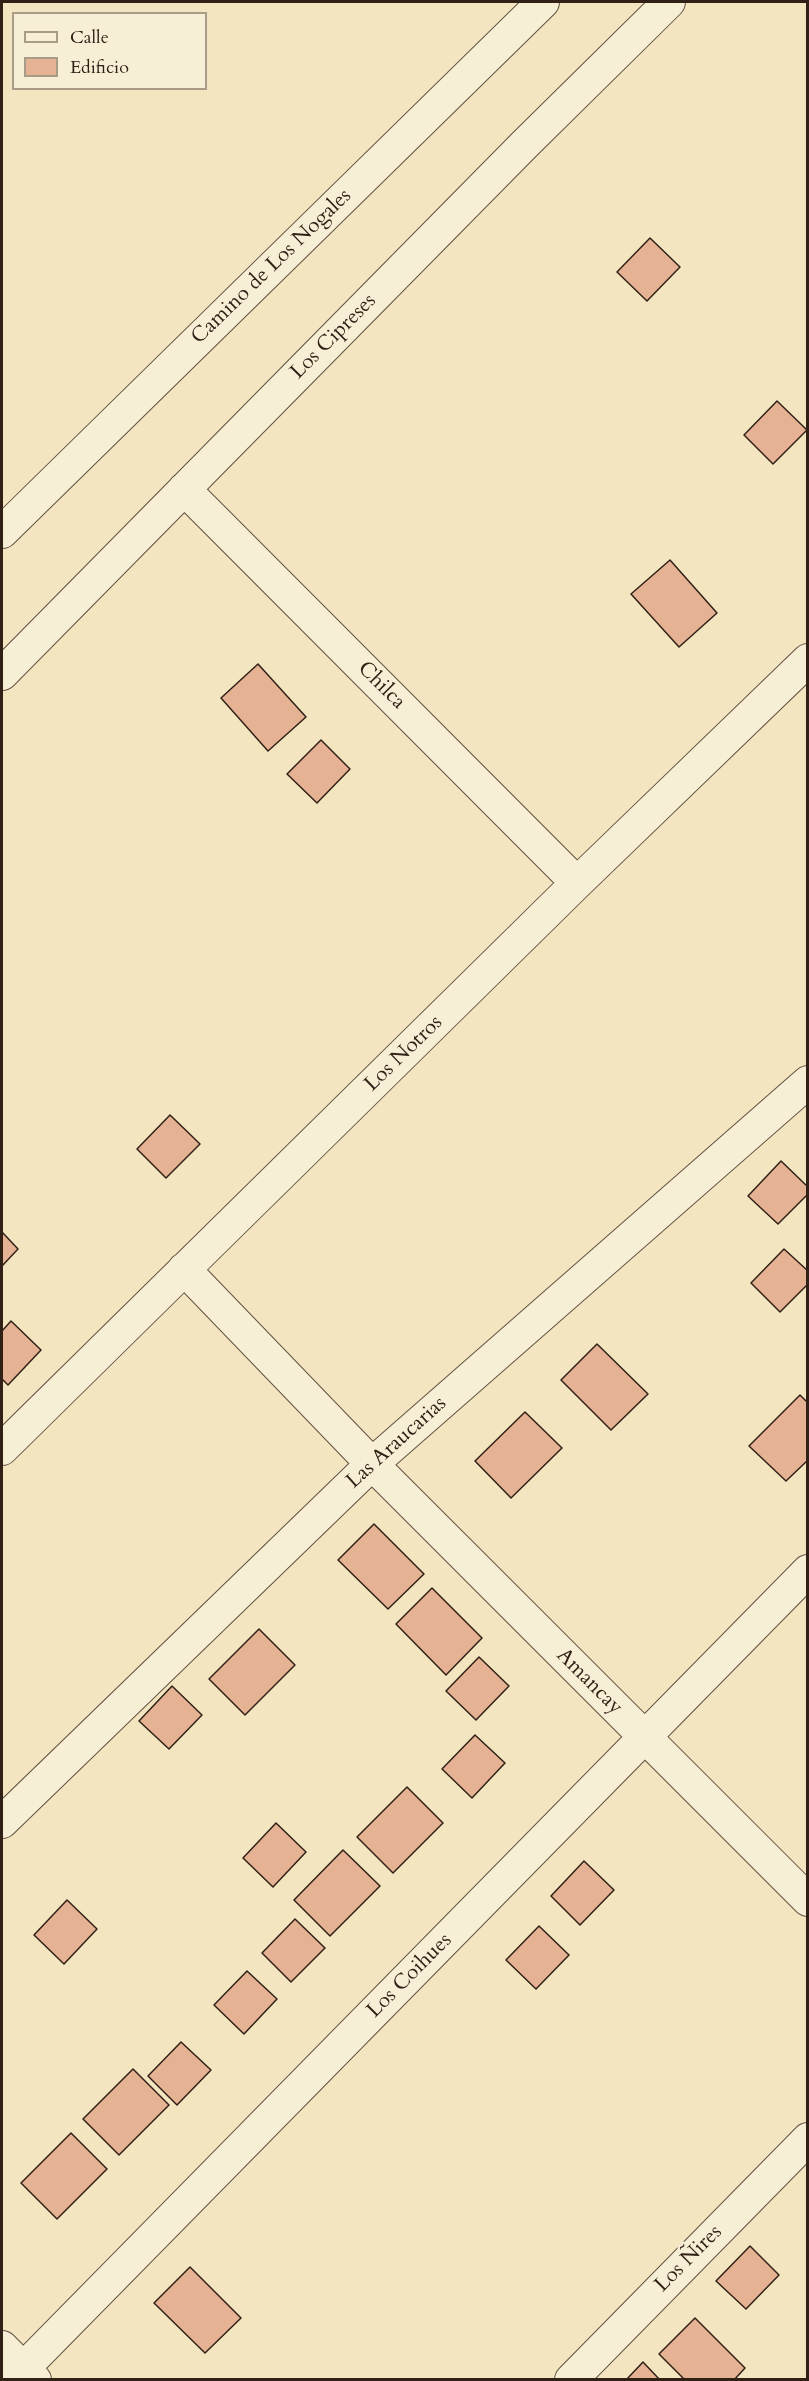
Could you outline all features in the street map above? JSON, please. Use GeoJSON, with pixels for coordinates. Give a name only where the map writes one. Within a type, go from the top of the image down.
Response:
{"type":"FeatureCollection","features":[{"type":"Feature","properties":{"kind":"street","name":"Camino de Los Nogales"},"geometry":{"type":"LineString","coordinates":[[2,532],[543,2]]}},
{"type":"Feature","properties":{"kind":"street","name":"Los Cipreses"},"geometry":{"type":"LineString","coordinates":[[2,674],[516,152],[669,2]]}},
{"type":"Feature","properties":{"kind":"street","name":"Chilca"},"geometry":{"type":"LineString","coordinates":[[184,489],[578,883]]}},
{"type":"Feature","properties":{"kind":"street","name":"Los Notros"},"geometry":{"type":"LineString","coordinates":[[2,1449],[807,660]]}},
{"type":"Feature","properties":{"kind":"street","name":"Las Araucarias"},"geometry":{"type":"LineString","coordinates":[[2,1822],[372,1464],[807,1082]]}},
{"type":"Feature","properties":{"kind":"street","name":"Amancay"},"geometry":{"type":"LineString","coordinates":[[184,1269],[372,1464],[807,1900]]}},
{"type":"Feature","properties":{"kind":"street","name":"Los Coihues"},"geometry":{"type":"LineString","coordinates":[[23,2376],[807,1571]]}},
{"type":"Feature","properties":{"kind":"street","name":"Los Ñires"},"geometry":{"type":"LineString","coordinates":[[571,2379],[807,2139]]}},
{"type":"Feature","properties":{"kind":"street"},"geometry":{"type":"LineString","coordinates":[[2,2347],[23,2376]]}},
{"type":"Feature","properties":{"kind":"building"},"geometry":{"type":"Polygon","coordinates":[[[650,238],[680,267],[647,301],[617,272],[650,238]]]}},
{"type":"Feature","properties":{"kind":"building"},"geometry":{"type":"Polygon","coordinates":[[[777,401],[807,430],[773,464],[744,435],[777,401]]]}},
{"type":"Feature","properties":{"kind":"building"},"geometry":{"type":"Polygon","coordinates":[[[670,560],[717,613],[679,647],[631,594],[670,560]]]}},
{"type":"Feature","properties":{"kind":"building"},"geometry":{"type":"Polygon","coordinates":[[[258,664],[306,717],[268,751],[221,698],[258,664]]]}},
{"type":"Feature","properties":{"kind":"building"},"geometry":{"type":"Polygon","coordinates":[[[321,740],[350,769],[317,803],[287,774],[321,740]]]}},
{"type":"Feature","properties":{"kind":"building"},"geometry":{"type":"Polygon","coordinates":[[[170,1115],[200,1144],[166,1178],[137,1149],[170,1115]]]}},
{"type":"Feature","properties":{"kind":"building"},"geometry":{"type":"Polygon","coordinates":[[[781,1161],[808,1187],[808,1194],[778,1224],[748,1196],[781,1161]]]}},
{"type":"Feature","properties":{"kind":"building"},"geometry":{"type":"Polygon","coordinates":[[[2,1232],[18,1249],[2,1266],[2,1232]]]}},
{"type":"Feature","properties":{"kind":"building"},"geometry":{"type":"Polygon","coordinates":[[[784,1249],[808,1271],[808,1284],[780,1312],[751,1283],[784,1249]]]}},
{"type":"Feature","properties":{"kind":"building"},"geometry":{"type":"Polygon","coordinates":[[[11,1321],[41,1350],[8,1385],[2,1379],[2,1331],[11,1321]]]}},
{"type":"Feature","properties":{"kind":"building"},"geometry":{"type":"Polygon","coordinates":[[[597,1344],[648,1394],[611,1430],[561,1380],[597,1344]]]}},
{"type":"Feature","properties":{"kind":"building"},"geometry":{"type":"Polygon","coordinates":[[[800,1395],[808,1403],[808,1460],[786,1481],[749,1446],[800,1395]]]}},
{"type":"Feature","properties":{"kind":"building"},"geometry":{"type":"Polygon","coordinates":[[[525,1412],[562,1448],[511,1498],[475,1461],[525,1412]]]}},
{"type":"Feature","properties":{"kind":"building"},"geometry":{"type":"Polygon","coordinates":[[[374,1524],[424,1574],[388,1609],[338,1560],[374,1524]]]}},
{"type":"Feature","properties":{"kind":"building"},"geometry":{"type":"Polygon","coordinates":[[[432,1588],[482,1638],[446,1675],[396,1624],[432,1588]]]}},
{"type":"Feature","properties":{"kind":"building"},"geometry":{"type":"Polygon","coordinates":[[[259,1629],[295,1665],[245,1715],[209,1679],[259,1629]]]}},
{"type":"Feature","properties":{"kind":"building"},"geometry":{"type":"Polygon","coordinates":[[[479,1657],[509,1686],[476,1720],[446,1691],[479,1657]]]}},
{"type":"Feature","properties":{"kind":"building"},"geometry":{"type":"Polygon","coordinates":[[[172,1686],[202,1715],[169,1749],[139,1721],[172,1686]]]}},
{"type":"Feature","properties":{"kind":"building"},"geometry":{"type":"Polygon","coordinates":[[[475,1735],[505,1763],[472,1798],[442,1769],[475,1735]]]}},
{"type":"Feature","properties":{"kind":"building"},"geometry":{"type":"Polygon","coordinates":[[[407,1787],[443,1823],[393,1873],[357,1837],[407,1787]]]}},
{"type":"Feature","properties":{"kind":"building"},"geometry":{"type":"Polygon","coordinates":[[[276,1823],[306,1852],[273,1887],[243,1858],[276,1823]]]}},
{"type":"Feature","properties":{"kind":"building"},"geometry":{"type":"Polygon","coordinates":[[[343,1850],[380,1886],[330,1936],[294,1900],[343,1850]]]}},
{"type":"Feature","properties":{"kind":"building"},"geometry":{"type":"Polygon","coordinates":[[[584,1861],[614,1890],[580,1925],[551,1896],[584,1861]]]}},
{"type":"Feature","properties":{"kind":"building"},"geometry":{"type":"Polygon","coordinates":[[[67,1900],[97,1929],[64,1964],[34,1935],[67,1900]]]}},
{"type":"Feature","properties":{"kind":"building"},"geometry":{"type":"Polygon","coordinates":[[[295,1919],[325,1948],[291,1982],[262,1953],[295,1919]]]}},
{"type":"Feature","properties":{"kind":"building"},"geometry":{"type":"Polygon","coordinates":[[[539,1926],[569,1955],[536,1989],[506,1960],[539,1926]]]}},
{"type":"Feature","properties":{"kind":"building"},"geometry":{"type":"Polygon","coordinates":[[[247,1971],[277,1999],[244,2034],[214,2005],[247,1971]]]}},
{"type":"Feature","properties":{"kind":"building"},"geometry":{"type":"Polygon","coordinates":[[[181,2042],[211,2070],[177,2105],[148,2076],[181,2042]]]}},
{"type":"Feature","properties":{"kind":"building"},"geometry":{"type":"Polygon","coordinates":[[[133,2069],[169,2105],[119,2155],[83,2119],[133,2069]]]}},
{"type":"Feature","properties":{"kind":"building"},"geometry":{"type":"Polygon","coordinates":[[[71,2133],[107,2169],[57,2219],[21,2183],[71,2133]]]}},
{"type":"Feature","properties":{"kind":"building"},"geometry":{"type":"Polygon","coordinates":[[[750,2246],[779,2275],[746,2309],[716,2281],[750,2246]]]}},
{"type":"Feature","properties":{"kind":"building"},"geometry":{"type":"Polygon","coordinates":[[[190,2267],[241,2318],[205,2353],[154,2303],[190,2267]]]}},
{"type":"Feature","properties":{"kind":"building"},"geometry":{"type":"Polygon","coordinates":[[[695,2318],[745,2368],[734,2380],[685,2380],[659,2354],[695,2318]]]}},
{"type":"Feature","properties":{"kind":"building"},"geometry":{"type":"Polygon","coordinates":[[[643,2362],[660,2380],[626,2380],[643,2362]]]}}]}
